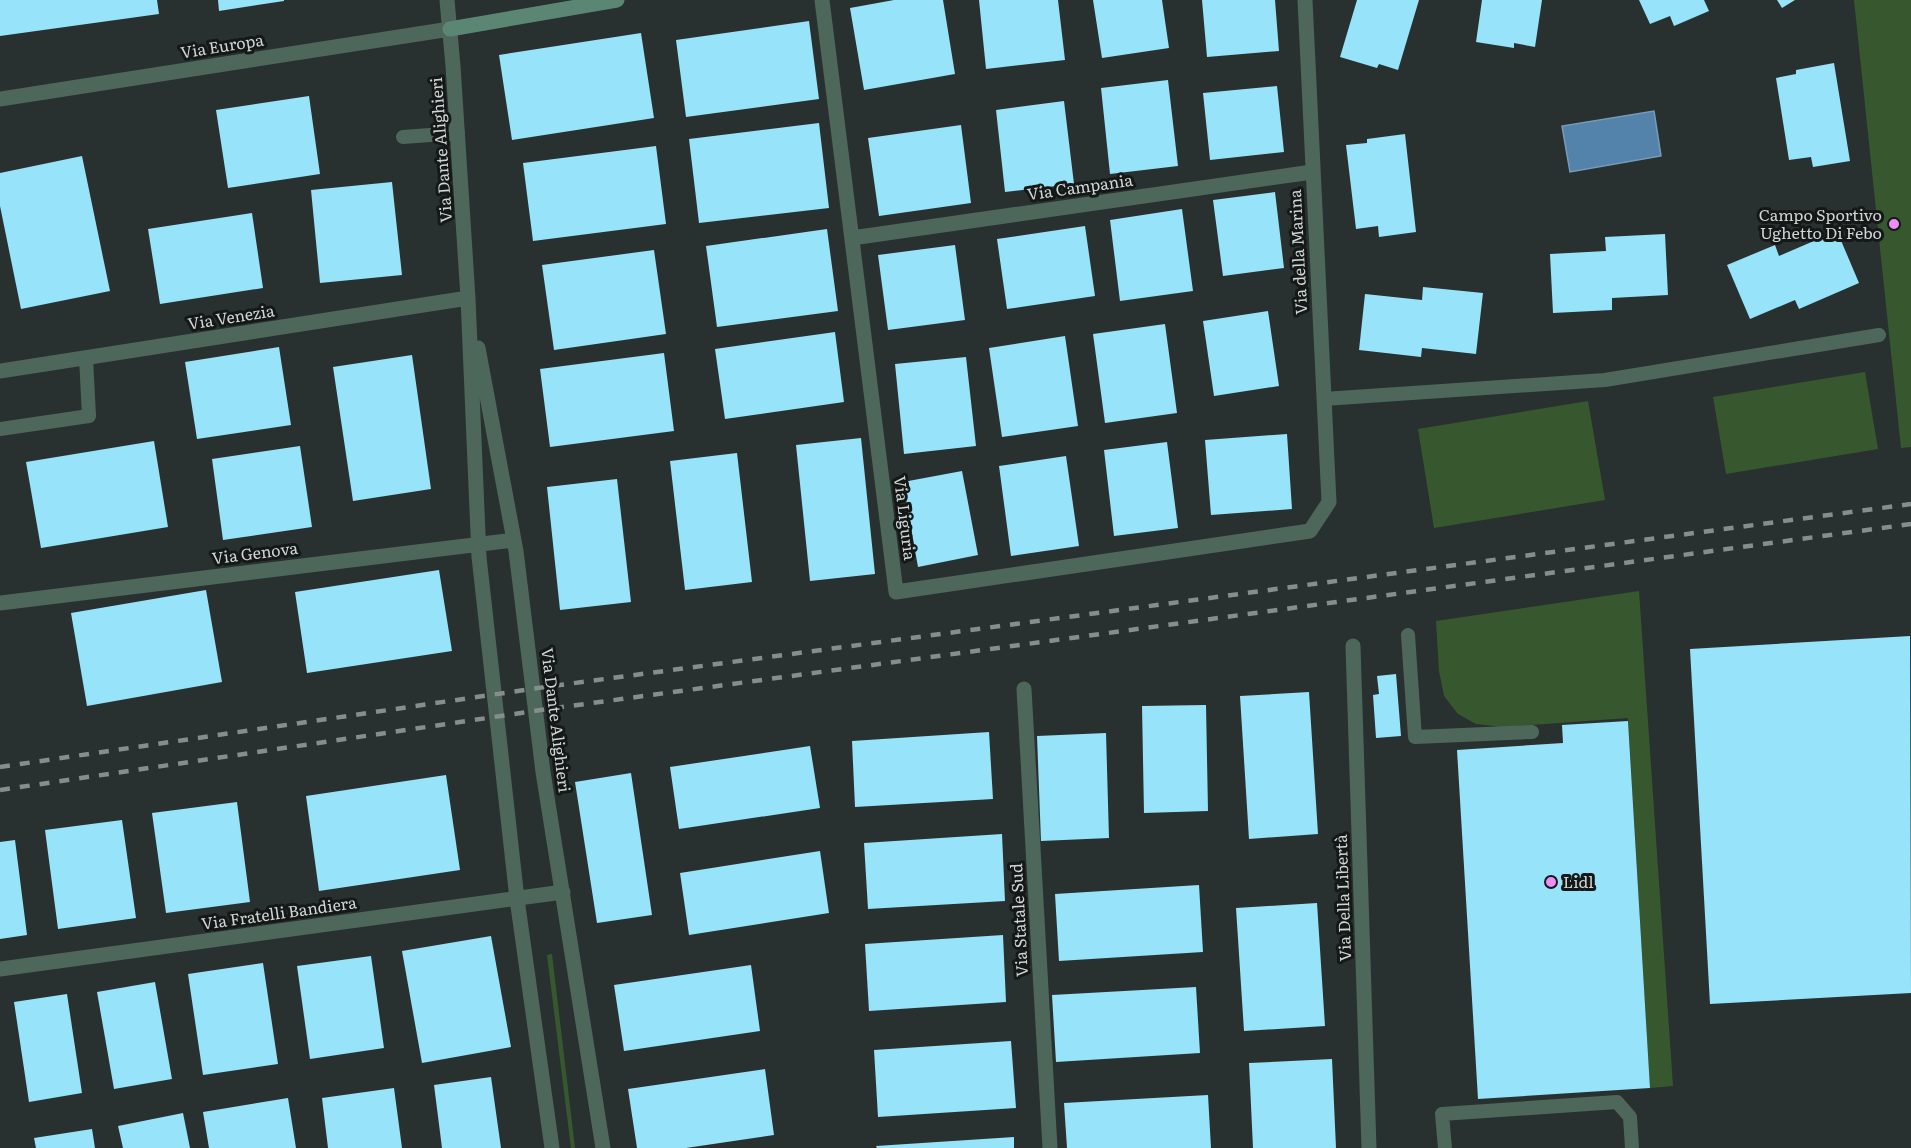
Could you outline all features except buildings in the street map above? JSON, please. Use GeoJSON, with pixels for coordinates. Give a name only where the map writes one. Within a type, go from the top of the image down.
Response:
{"type":"FeatureCollection","features":[{"type":"Feature","properties":{"kind":"street","name":"Via Dante Alighieri"},"geometry":{"type":"LineString","coordinates":[[447,0],[468,298],[478,544],[517,898],[552,1148]]}},
{"type":"Feature","properties":{"kind":"street"},"geometry":{"type":"LineString","coordinates":[[450,29],[617,0]]}},
{"type":"Feature","properties":{"kind":"street","name":"Via Liguria"},"geometry":{"type":"LineString","coordinates":[[822,0],[896,592],[1310,531],[1329,502]]}},
{"type":"Feature","properties":{"kind":"street","name":"Via della Marina"},"geometry":{"type":"LineString","coordinates":[[1305,0],[1329,502]]}},
{"type":"Feature","properties":{"kind":"street","name":"Via Europa"},"geometry":{"type":"LineString","coordinates":[[0,99],[450,29]]}},
{"type":"Feature","properties":{"kind":"street","name":"Via Campania"},"geometry":{"type":"LineString","coordinates":[[852,238],[1312,172]]}},
{"type":"Feature","properties":{"kind":"street","name":"Via Dante Alighieri"},"geometry":{"type":"LineString","coordinates":[[468,298],[514,540],[543,772],[603,1148]]}},
{"type":"Feature","properties":{"kind":"street","name":"Via Venezia"},"geometry":{"type":"LineString","coordinates":[[0,371],[468,298]]}},
{"type":"Feature","properties":{"kind":"street","name":"Via Genova"},"geometry":{"type":"LineString","coordinates":[[0,603],[514,540]]}},
{"type":"Feature","properties":{"kind":"street","name":"Via Della Libertà"},"geometry":{"type":"LineString","coordinates":[[1353,646],[1369,1148]]}},
{"type":"Feature","properties":{"kind":"street","name":"Via Statale Sud"},"geometry":{"type":"LineString","coordinates":[[1024,689],[1050,1148]]}},
{"type":"Feature","properties":{"kind":"street","name":"Via Fratelli Bandiera"},"geometry":{"type":"LineString","coordinates":[[0,969],[563,892]]}},
{"type":"Feature","properties":{"kind":"lane"},"geometry":{"type":"LineString","coordinates":[[403,137],[458,133]]}},
{"type":"Feature","properties":{"kind":"lane"},"geometry":{"type":"LineString","coordinates":[[1324,399],[1605,380],[1878,335]]}},
{"type":"Feature","properties":{"kind":"lane"},"geometry":{"type":"LineString","coordinates":[[0,429],[89,416],[86,358]]}},
{"type":"Feature","properties":{"kind":"lane"},"geometry":{"type":"LineString","coordinates":[[1408,635],[1415,737],[1532,732]]}},
{"type":"Feature","properties":{"kind":"lane"},"geometry":{"type":"LineString","coordinates":[[1445,1148],[1443,1114],[1617,1102],[1630,1117],[1632,1148]]}},
{"type":"Feature","properties":{"kind":"green space","name":"Campo Sportivo Ughetto Di Febo"},"geometry":{"type":"Polygon","coordinates":[[[1854,0],[1911,0],[1911,447],[1901,448],[1854,0]]]}},
{"type":"Feature","properties":{"kind":"green space"},"geometry":{"type":"Polygon","coordinates":[[[1865,372],[1878,449],[1726,474],[1713,397],[1865,372]]]}},
{"type":"Feature","properties":{"kind":"green space"},"geometry":{"type":"Polygon","coordinates":[[[1588,401],[1605,500],[1434,528],[1418,429],[1588,401]]]}},
{"type":"Feature","properties":{"kind":"green space"},"geometry":{"type":"Polygon","coordinates":[[[1639,591],[1673,1086],[1650,1088],[1628,718],[1502,727],[1476,724],[1458,714],[1444,696],[1439,671],[1436,621],[1639,591]]]}},
{"type":"Feature","properties":{"kind":"green space"},"geometry":{"type":"Polygon","coordinates":[[[552,954],[575,1148],[571,1148],[547,955],[552,954]]]}},
{"type":"Feature","properties":{"kind":"water"},"geometry":{"type":"Polygon","coordinates":[[[1654,111],[1661,156],[1570,172],[1562,126],[1654,111]]]}},
{"type":"Feature","properties":{"kind":"railway"},"geometry":{"type":"LineString","coordinates":[[0,767],[545,687],[1911,504]]}},
{"type":"Feature","properties":{"kind":"railway"},"geometry":{"type":"LineString","coordinates":[[0,790],[548,709],[1911,524]]}},
{"type":"Feature","properties":{"kind":"place","name":"Campo Sportivo Ughetto Di Febo"},"geometry":{"type":"Point","coordinates":[1894,224]}},
{"type":"Feature","properties":{"kind":"place","name":"Lidl"},"geometry":{"type":"Point","coordinates":[1551,882]}}]}
